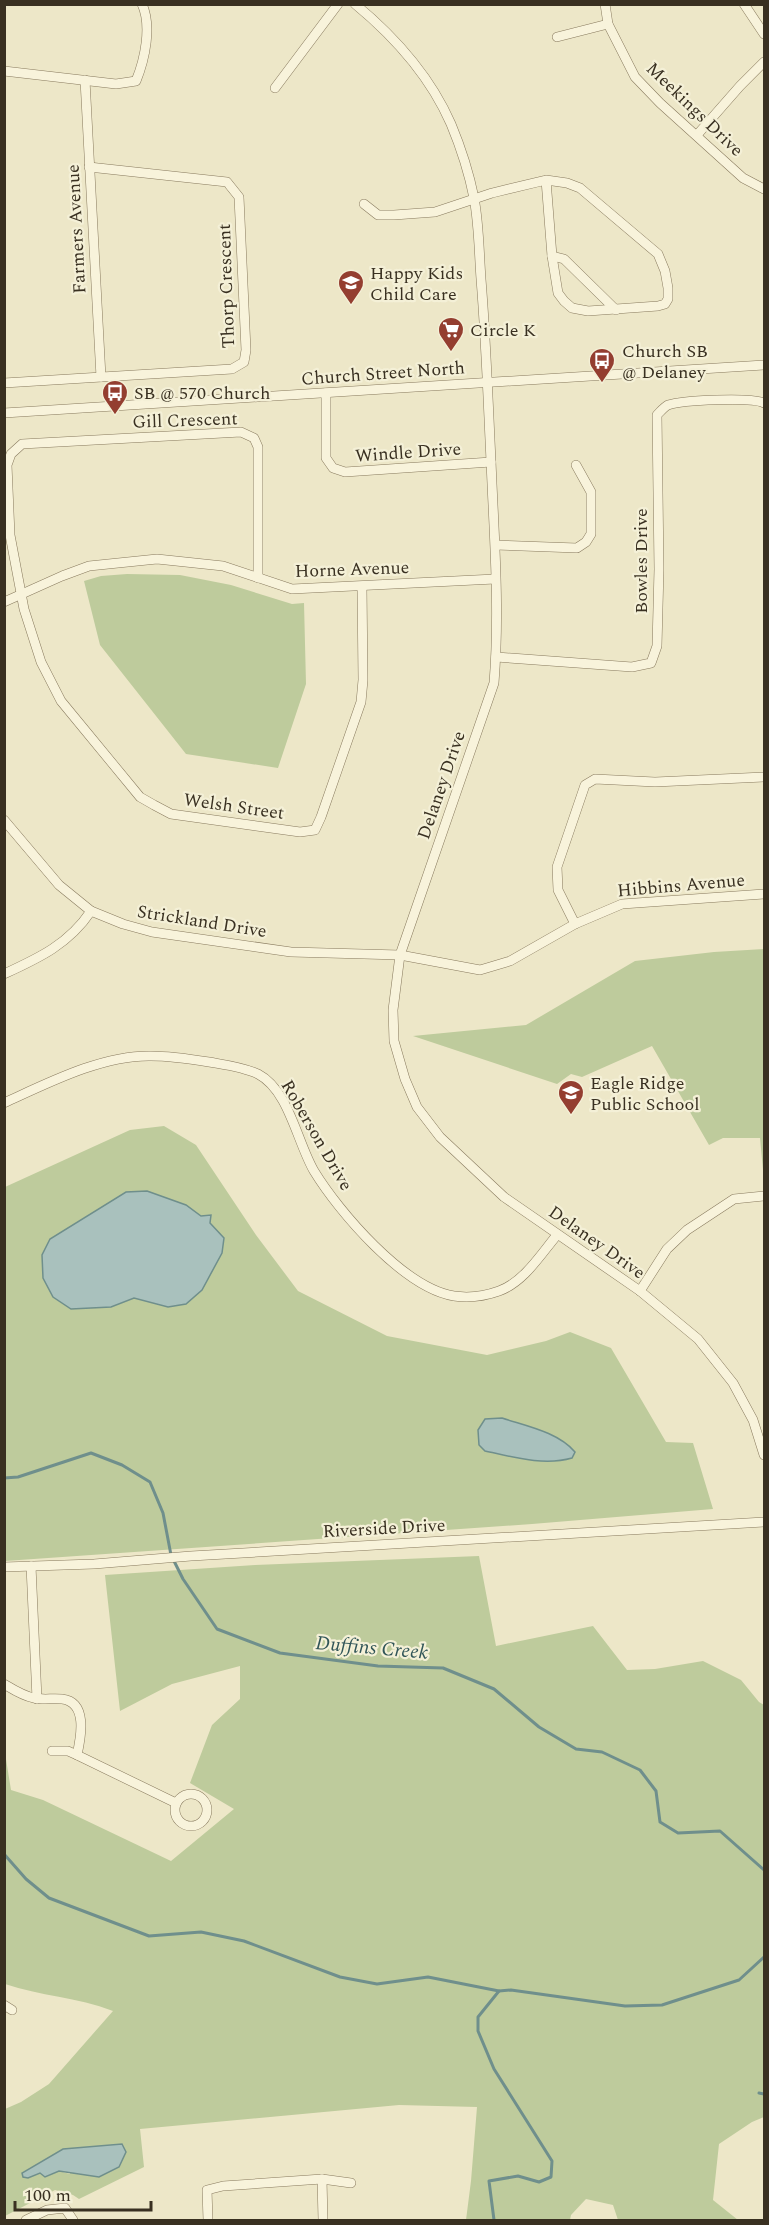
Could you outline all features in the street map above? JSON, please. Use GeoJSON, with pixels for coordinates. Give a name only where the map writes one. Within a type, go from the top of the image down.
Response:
{"type":"FeatureCollection","features":[{"type":"Feature","properties":{"kind":"street"},"geometry":{"type":"LineString","coordinates":[[4,71],[116,84],[136,81],[142,65],[147,27],[142,4]]}},
{"type":"Feature","properties":{"kind":"street"},"geometry":{"type":"LineString","coordinates":[[275,88],[338,4]]}},
{"type":"Feature","properties":{"kind":"street","name":"Delaney Drive"},"geometry":{"type":"LineString","coordinates":[[356,4],[387,32],[424,75],[450,122],[466,166],[474,199],[489,383],[496,545],[494,683],[400,955],[393,1011],[394,1041],[405,1079],[417,1107],[440,1137],[504,1197],[640,1291],[698,1339],[733,1383],[753,1420],[765,1455]]}},
{"type":"Feature","properties":{"kind":"street","name":"Meekings Drive"},"geometry":{"type":"LineString","coordinates":[[605,4],[608,24],[635,77],[660,103],[743,178],[765,189]]}},
{"type":"Feature","properties":{"kind":"street"},"geometry":{"type":"LineString","coordinates":[[744,4],[765,34]]}},
{"type":"Feature","properties":{"kind":"street"},"geometry":{"type":"LineString","coordinates":[[557,37],[608,24]]}},
{"type":"Feature","properties":{"kind":"street"},"geometry":{"type":"LineString","coordinates":[[696,135],[765,62]]}},
{"type":"Feature","properties":{"kind":"street","name":"Farmers Avenue"},"geometry":{"type":"LineString","coordinates":[[85,80],[101,376]]}},
{"type":"Feature","properties":{"kind":"street","name":"Thorp Crescent"},"geometry":{"type":"LineString","coordinates":[[4,383],[232,369],[244,363],[246,350],[239,197],[227,182],[89,167]]}},
{"type":"Feature","properties":{"kind":"street"},"geometry":{"type":"LineString","coordinates":[[364,204],[378,215],[435,212],[546,180],[567,183],[580,188],[658,254],[667,280],[668,299],[665,304],[616,310],[588,311],[572,308],[558,293],[552,256],[546,180]]}},
{"type":"Feature","properties":{"kind":"street"},"geometry":{"type":"LineString","coordinates":[[552,256],[564,259],[616,310]]}},
{"type":"Feature","properties":{"kind":"street","name":"Church Street North"},"geometry":{"type":"LineString","coordinates":[[4,413],[765,365]]}},
{"type":"Feature","properties":{"kind":"street","name":"Windle Drive"},"geometry":{"type":"LineString","coordinates":[[326,393],[326,458],[333,468],[345,472],[491,462]]}},
{"type":"Feature","properties":{"kind":"street","name":"Bowles Drive"},"geometry":{"type":"LineString","coordinates":[[496,657],[633,667],[651,663],[657,646],[658,624],[657,415],[666,406],[682,402],[751,400],[765,403]]}},
{"type":"Feature","properties":{"kind":"street","name":"Gill Crescent"},"geometry":{"type":"LineString","coordinates":[[20,593],[10,535],[7,465],[11,454],[22,444],[37,443],[241,432],[254,438],[258,447],[258,578]]}},
{"type":"Feature","properties":{"kind":"street"},"geometry":{"type":"LineString","coordinates":[[496,545],[577,548],[586,542],[591,534],[591,492],[576,465]]}},
{"type":"Feature","properties":{"kind":"street","name":"Horne Avenue"},"geometry":{"type":"LineString","coordinates":[[4,602],[20,593],[89,566],[157,559],[223,566],[292,589],[495,579]]}},
{"type":"Feature","properties":{"kind":"street","name":"Welsh Street"},"geometry":{"type":"LineString","coordinates":[[20,593],[41,662],[61,701],[140,797],[171,814],[300,832],[315,830],[361,702],[363,680],[362,586]]}},
{"type":"Feature","properties":{"kind":"street"},"geometry":{"type":"LineString","coordinates":[[575,924],[558,890],[557,867],[585,785],[595,779],[655,782],[765,777]]}},
{"type":"Feature","properties":{"kind":"street","name":"Strickland Drive"},"geometry":{"type":"LineString","coordinates":[[4,820],[59,885],[91,911],[123,924],[152,932],[201,940],[291,951],[400,955]]}},
{"type":"Feature","properties":{"kind":"street","name":"Hibbins Avenue"},"geometry":{"type":"LineString","coordinates":[[400,955],[480,970],[494,967],[530,951],[575,924],[622,904],[765,894]]}},
{"type":"Feature","properties":{"kind":"street"},"geometry":{"type":"LineString","coordinates":[[4,974],[46,955],[69,939],[91,911]]}},
{"type":"Feature","properties":{"kind":"street","name":"Roberson Drive"},"geometry":{"type":"LineString","coordinates":[[4,1103],[93,1066],[122,1058],[168,1057],[242,1068],[259,1075],[271,1084],[283,1102],[314,1170],[344,1213],[364,1235],[421,1283],[453,1296],[473,1297],[500,1291],[522,1277],[557,1235]]}},
{"type":"Feature","properties":{"kind":"street"},"geometry":{"type":"LineString","coordinates":[[640,1291],[667,1249],[687,1230],[734,1199],[765,1196]]}},
{"type":"Feature","properties":{"kind":"street","name":"Riverside Drive"},"geometry":{"type":"LineString","coordinates":[[4,1567],[94,1564],[139,1559],[765,1522]]}},
{"type":"Feature","properties":{"kind":"street"},"geometry":{"type":"LineString","coordinates":[[31,1566],[37,1699]]}},
{"type":"Feature","properties":{"kind":"street"},"geometry":{"type":"LineString","coordinates":[[4,1684],[24,1696],[37,1699],[64,1699],[77,1708],[81,1735],[77,1755]]}},
{"type":"Feature","properties":{"kind":"street"},"geometry":{"type":"LineString","coordinates":[[52,1751],[68,1751],[176,1803]]}},
{"type":"Feature","properties":{"kind":"street"},"geometry":{"type":"LineString","coordinates":[[208,2220],[207,2190],[223,2186],[322,2179],[351,2183]]}},
{"type":"Feature","properties":{"kind":"street"},"geometry":{"type":"LineString","coordinates":[[322,2179],[323,2220]]}},
{"type":"Feature","properties":{"kind":"street"},"geometry":{"type":"LineString","coordinates":[[26,2220],[47,2210],[64,2208],[73,2220]]}},
{"type":"Feature","properties":{"kind":"green space"},"geometry":{"type":"Polygon","coordinates":[[[180,575],[231,585],[292,604],[304,603],[306,684],[278,768],[186,754],[100,645],[84,581],[101,576],[180,575]]]}},
{"type":"Feature","properties":{"kind":"green space"},"geometry":{"type":"Polygon","coordinates":[[[764,949],[764,1181],[760,1138],[723,1138],[709,1145],[652,1046],[582,1077],[571,1074],[557,1084],[413,1036],[526,1025],[635,961],[764,949]]]}},
{"type":"Feature","properties":{"kind":"green space"},"geometry":{"type":"Polygon","coordinates":[[[164,1126],[196,1145],[256,1235],[298,1291],[387,1336],[487,1355],[546,1341],[570,1332],[611,1348],[666,1442],[693,1443],[713,1509],[5,1561],[5,1187],[130,1130],[164,1126]]]}},
{"type":"Feature","properties":{"kind":"green space"},"geometry":{"type":"Polygon","coordinates":[[[479,1556],[496,1646],[593,1626],[627,1670],[655,1669],[703,1661],[741,1680],[764,1705],[764,2117],[752,2122],[719,2144],[713,2200],[738,2220],[618,2220],[613,2205],[586,2199],[571,2215],[570,2220],[466,2220],[477,2107],[399,2105],[140,2129],[144,2167],[79,2199],[55,2190],[5,2216],[5,2109],[21,2102],[49,2084],[113,2011],[5,1984],[5,1753],[11,1790],[43,1800],[171,1861],[234,1809],[190,1783],[212,1725],[240,1699],[240,1666],[172,1684],[120,1711],[105,1575],[255,1565],[479,1556]],[[63,2149],[22,2173],[40,2173],[45,2177],[59,2171],[70,2174],[63,2149]]]}},
{"type":"Feature","properties":{"kind":"water"},"geometry":{"type":"Polygon","coordinates":[[[147,1191],[186,1205],[201,1216],[211,1215],[210,1223],[224,1238],[222,1253],[202,1290],[186,1304],[168,1307],[134,1298],[111,1307],[71,1309],[53,1297],[43,1278],[42,1255],[50,1239],[126,1192],[147,1191]]]}},
{"type":"Feature","properties":{"kind":"water"},"geometry":{"type":"Polygon","coordinates":[[[502,1418],[541,1430],[560,1439],[575,1452],[572,1458],[540,1461],[485,1451],[479,1445],[478,1430],[485,1419],[502,1418]]]}},
{"type":"Feature","properties":{"kind":"water"},"geometry":{"type":"Polygon","coordinates":[[[122,2144],[126,2152],[119,2167],[99,2177],[59,2171],[45,2177],[40,2173],[28,2178],[23,2177],[22,2173],[63,2149],[122,2144]]]}},
{"type":"Feature","properties":{"kind":"waterway","name":"Duffins Creek"},"geometry":{"type":"LineString","coordinates":[[4,1478],[18,1477],[91,1453],[122,1465],[150,1482],[163,1513],[171,1555]]}},
{"type":"Feature","properties":{"kind":"waterway","name":"Duffins Creek"},"geometry":{"type":"LineString","coordinates":[[174,1561],[183,1579],[217,1629],[280,1653],[378,1666],[443,1668],[494,1689],[539,1727],[576,1749],[602,1752],[640,1770],[656,1791],[660,1822],[678,1833],[720,1831],[764,1870]]}},
{"type":"Feature","properties":{"kind":"waterway"},"geometry":{"type":"LineString","coordinates":[[4,1854],[26,1879],[49,1898],[149,1936],[201,1932],[244,1941],[340,1977],[377,1984],[428,1977],[499,1991],[511,1990],[625,2006],[662,2005],[739,1980],[764,1957]]}},
{"type":"Feature","properties":{"kind":"waterway"},"geometry":{"type":"LineString","coordinates":[[494,2220],[489,2181],[518,2176],[539,2182],[551,2177],[552,2161],[494,2069],[478,2031],[478,2017],[499,1991]]}},
{"type":"Feature","properties":{"kind":"waterway"},"geometry":{"type":"LineString","coordinates":[[759,2093],[764,2094]]}},
{"type":"Feature","properties":{"kind":"place","name":"Happy Kids Child Care"},"geometry":{"type":"Point","coordinates":[351,306]}},
{"type":"Feature","properties":{"kind":"place","name":"Circle K"},"geometry":{"type":"Point","coordinates":[451,353]}},
{"type":"Feature","properties":{"kind":"place","name":"Church SB @ Delaney"},"geometry":{"type":"Point","coordinates":[602,384]}},
{"type":"Feature","properties":{"kind":"place","name":"SB @ 570 Church"},"geometry":{"type":"Point","coordinates":[115,416]}},
{"type":"Feature","properties":{"kind":"place","name":"Eagle Ridge Public School"},"geometry":{"type":"Point","coordinates":[571,1116]}}]}
